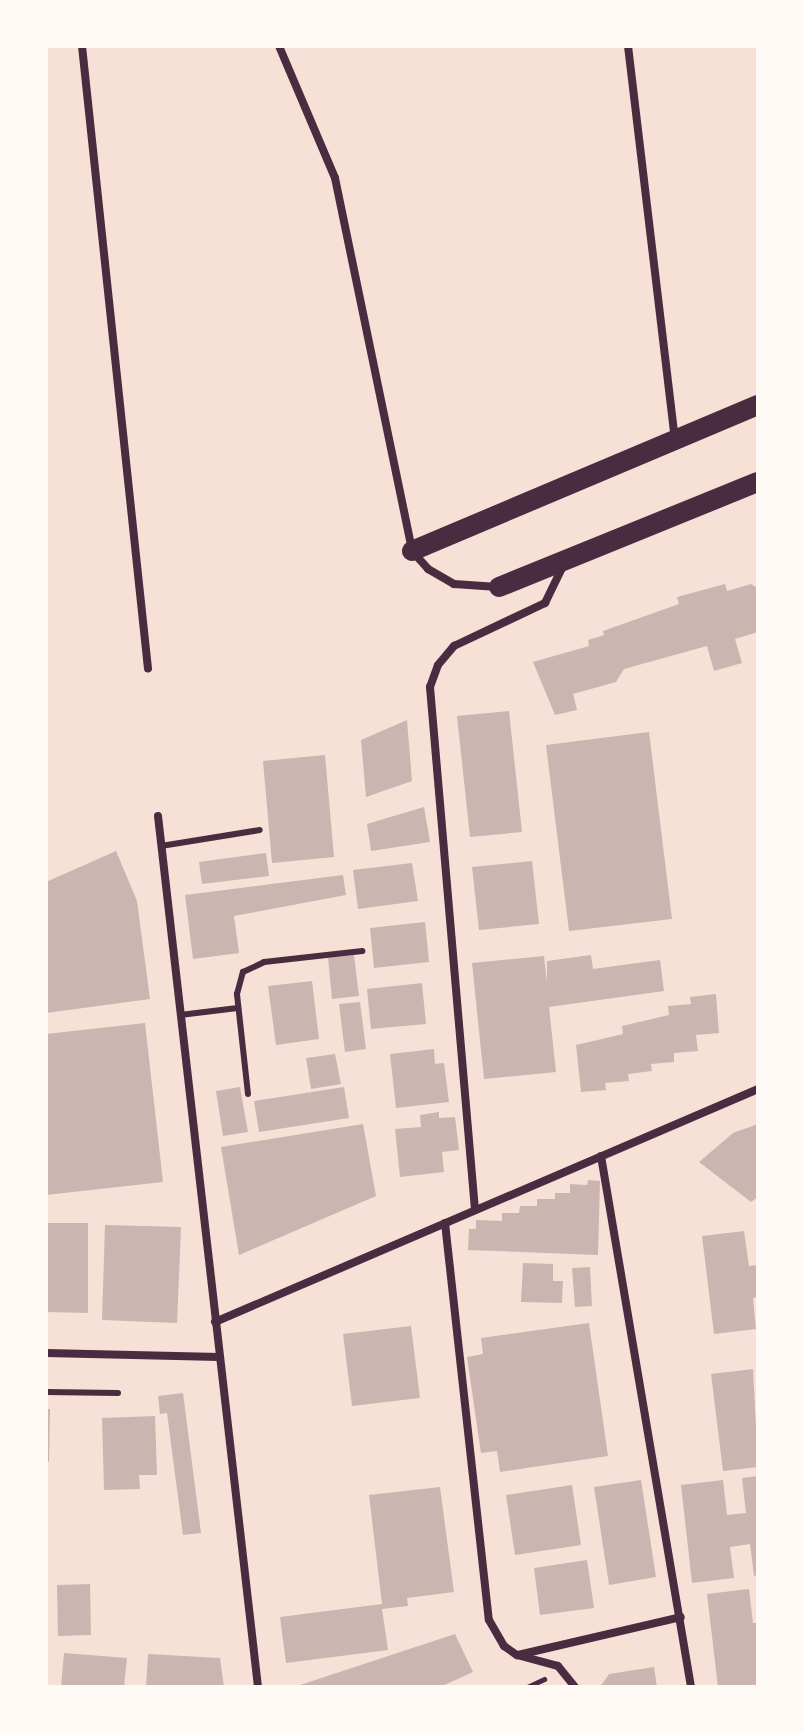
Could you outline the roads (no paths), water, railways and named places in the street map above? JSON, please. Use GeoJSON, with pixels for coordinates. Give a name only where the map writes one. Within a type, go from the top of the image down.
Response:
{"type":"FeatureCollection","features":[{"type":"Feature","properties":{"kind":"main road"},"geometry":{"type":"LineString","coordinates":[[412,551],[758,405]]}},
{"type":"Feature","properties":{"kind":"main road"},"geometry":{"type":"LineString","coordinates":[[499,587],[758,482]]}},
{"type":"Feature","properties":{"kind":"street"},"geometry":{"type":"LineString","coordinates":[[82,46],[148,669]]}},
{"type":"Feature","properties":{"kind":"street"},"geometry":{"type":"LineString","coordinates":[[279,46],[335,178],[412,551],[428,569],[454,584],[499,587]]}},
{"type":"Feature","properties":{"kind":"street"},"geometry":{"type":"LineString","coordinates":[[628,46],[676,441]]}},
{"type":"Feature","properties":{"kind":"street"},"geometry":{"type":"LineString","coordinates":[[475,1210],[430,687],[438,665],[454,646],[545,603],[563,576],[565,560]]}},
{"type":"Feature","properties":{"kind":"street"},"geometry":{"type":"LineString","coordinates":[[158,816],[258,1687]]}},
{"type":"Feature","properties":{"kind":"street"},"geometry":{"type":"LineString","coordinates":[[215,1322],[758,1089]]}},
{"type":"Feature","properties":{"kind":"street"},"geometry":{"type":"LineString","coordinates":[[601,1156],[691,1687]]}},
{"type":"Feature","properties":{"kind":"street"},"geometry":{"type":"LineString","coordinates":[[445,1223],[489,1620],[504,1646],[517,1655],[558,1666],[575,1687]]}},
{"type":"Feature","properties":{"kind":"street"},"geometry":{"type":"LineString","coordinates":[[46,1353],[219,1357]]}},
{"type":"Feature","properties":{"kind":"street"},"geometry":{"type":"LineString","coordinates":[[517,1655],[681,1617]]}},
{"type":"Feature","properties":{"kind":"lane"},"geometry":{"type":"LineString","coordinates":[[161,846],[260,830]]}},
{"type":"Feature","properties":{"kind":"lane"},"geometry":{"type":"LineString","coordinates":[[248,1094],[237,983],[252,965],[362,951]]}},
{"type":"Feature","properties":{"kind":"lane"},"geometry":{"type":"LineString","coordinates":[[180,1015],[238,1008]]}},
{"type":"Feature","properties":{"kind":"lane"},"geometry":{"type":"LineString","coordinates":[[46,1392],[118,1393]]}}]}
